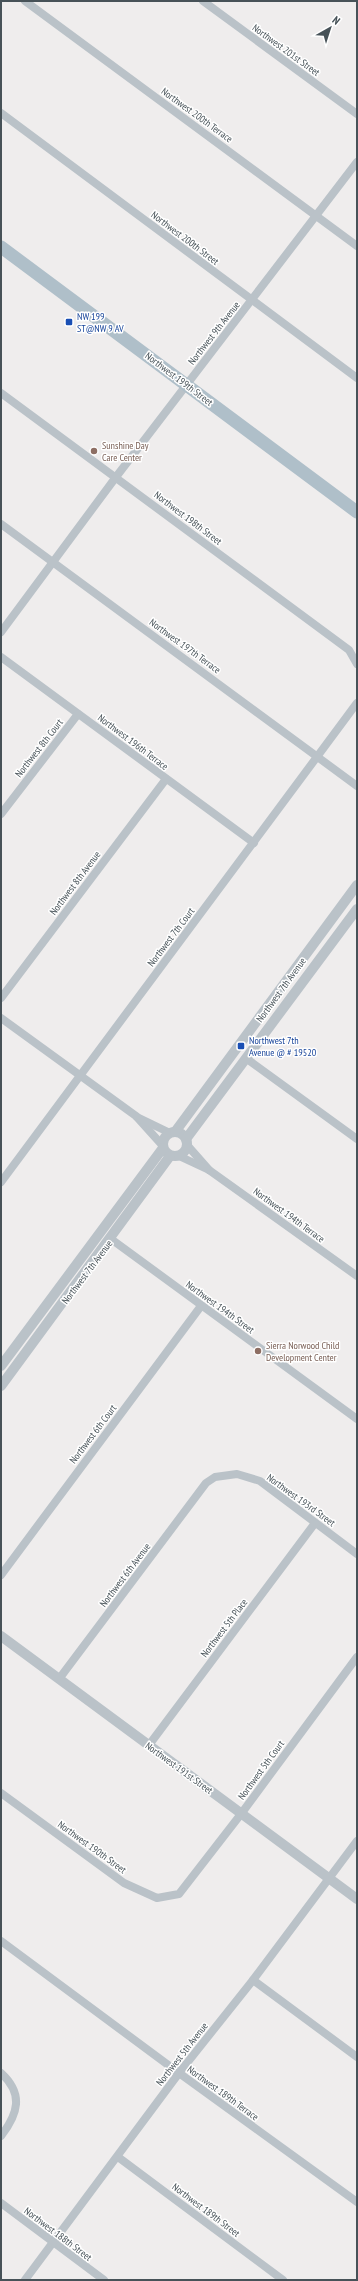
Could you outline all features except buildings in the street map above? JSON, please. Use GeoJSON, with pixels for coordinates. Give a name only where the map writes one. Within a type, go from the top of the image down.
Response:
{"type":"FeatureCollection","features":[{"type":"Feature","properties":{"kind":"main road","name":"Northwest 199th Street"},"geometry":{"type":"LineString","coordinates":[[1,248],[357,512]]}},
{"type":"Feature","properties":{"kind":"street","name":"Northwest 200th Terrace"},"geometry":{"type":"LineString","coordinates":[[25,1],[357,246]]}},
{"type":"Feature","properties":{"kind":"street","name":"Northwest 201st Street"},"geometry":{"type":"LineString","coordinates":[[203,1],[357,114]]}},
{"type":"Feature","properties":{"kind":"street","name":"Northwest 200th Street"},"geometry":{"type":"LineString","coordinates":[[1,113],[357,378]]}},
{"type":"Feature","properties":{"kind":"street","name":"Northwest 9th Avenue"},"geometry":{"type":"LineString","coordinates":[[1,632],[186,384],[357,162]]}},
{"type":"Feature","properties":{"kind":"street","name":"Northwest 198th Street"},"geometry":{"type":"LineString","coordinates":[[1,393],[349,650],[357,664]]}},
{"type":"Feature","properties":{"kind":"street","name":"Northwest 197th Terrace"},"geometry":{"type":"LineString","coordinates":[[1,524],[319,756],[357,786]]}},
{"type":"Feature","properties":{"kind":"street","name":"Northwest 196th Terrace"},"geometry":{"type":"LineString","coordinates":[[1,657],[254,843]]}},
{"type":"Feature","properties":{"kind":"street","name":"Northwest 7th Court"},"geometry":{"type":"LineString","coordinates":[[1,1182],[357,703]]}},
{"type":"Feature","properties":{"kind":"street","name":"Northwest 8th Court"},"geometry":{"type":"LineString","coordinates":[[1,814],[78,714]]}},
{"type":"Feature","properties":{"kind":"street","name":"Northwest 8th Avenue"},"geometry":{"type":"LineString","coordinates":[[1,998],[166,779]]}},
{"type":"Feature","properties":{"kind":"street","name":"Northwest 7th Avenue"},"geometry":{"type":"LineString","coordinates":[[169,1151],[163,1140],[172,1132],[357,886]]}},
{"type":"Feature","properties":{"kind":"street","name":"Northwest 7th Avenue"},"geometry":{"type":"LineString","coordinates":[[169,1151],[185,1152],[187,1142],[357,909]]}},
{"type":"Feature","properties":{"kind":"street","name":"Northwest 194th Terrace"},"geometry":{"type":"LineString","coordinates":[[1,1018],[136,1116],[169,1151],[209,1170],[357,1276]]}},
{"type":"Feature","properties":{"kind":"street"},"geometry":{"type":"LineString","coordinates":[[247,1059],[357,1139]]}},
{"type":"Feature","properties":{"kind":"street","name":"Northwest 194th Terrace"},"geometry":{"type":"LineString","coordinates":[[136,1116],[172,1132]]}},
{"type":"Feature","properties":{"kind":"street"},"geometry":{"type":"LineString","coordinates":[[172,1132],[183,1134],[187,1142]]}},
{"type":"Feature","properties":{"kind":"street","name":"Northwest 194th Terrace"},"geometry":{"type":"LineString","coordinates":[[187,1142],[209,1170]]}},
{"type":"Feature","properties":{"kind":"street","name":"Northwest 7th Avenue"},"geometry":{"type":"LineString","coordinates":[[1,1386],[111,1239],[169,1151]]}},
{"type":"Feature","properties":{"kind":"street","name":"Northwest 7th Avenue"},"geometry":{"type":"LineString","coordinates":[[1,1366],[169,1151]]}},
{"type":"Feature","properties":{"kind":"street","name":"Northwest 194th Street"},"geometry":{"type":"LineString","coordinates":[[111,1239],[357,1419]]}},
{"type":"Feature","properties":{"kind":"street","name":"Northwest 6th Court"},"geometry":{"type":"LineString","coordinates":[[1,1574],[201,1306]]}},
{"type":"Feature","properties":{"kind":"street","name":"Northwest 193rd Street"},"geometry":{"type":"LineString","coordinates":[[206,1483],[215,1477],[237,1474],[260,1482],[357,1554]]}},
{"type":"Feature","properties":{"kind":"street","name":"Northwest 6th Avenue"},"geometry":{"type":"LineString","coordinates":[[59,1679],[206,1483]]}},
{"type":"Feature","properties":{"kind":"street","name":"Northwest 5th Place"},"geometry":{"type":"LineString","coordinates":[[149,1745],[315,1523]]}},
{"type":"Feature","properties":{"kind":"street","name":"Northwest 191st Street"},"geometry":{"type":"LineString","coordinates":[[1,1636],[357,1899]]}},
{"type":"Feature","properties":{"kind":"street","name":"Northwest 5th Court"},"geometry":{"type":"LineString","coordinates":[[179,1894],[241,1814],[357,1657]]}},
{"type":"Feature","properties":{"kind":"street","name":"Northwest 190th Street"},"geometry":{"type":"LineString","coordinates":[[1,1793],[124,1883],[157,1898],[179,1894]]}},
{"type":"Feature","properties":{"kind":"street","name":"Northwest 5th Avenue"},"geometry":{"type":"LineString","coordinates":[[25,2280],[179,2074],[253,1980],[357,1841]]}},
{"type":"Feature","properties":{"kind":"street","name":"Northwest 189th Terrace"},"geometry":{"type":"LineString","coordinates":[[1,1941],[179,2074],[357,2202]]}},
{"type":"Feature","properties":{"kind":"street"},"geometry":{"type":"LineString","coordinates":[[253,1980],[357,2057]]}},
{"type":"Feature","properties":{"kind":"street"},"geometry":{"type":"LineString","coordinates":[[1,2073],[9,2080],[17,2100],[12,2121],[1,2136]]}},
{"type":"Feature","properties":{"kind":"street","name":"Northwest 189th Street"},"geometry":{"type":"LineString","coordinates":[[118,2157],[283,2280]]}},
{"type":"Feature","properties":{"kind":"street","name":"Northwest 188th Street"},"geometry":{"type":"LineString","coordinates":[[1,2203],[52,2243],[104,2280]]}},
{"type":"Feature","properties":{"kind":"place","name":"NW 199 ST@NW 9 AV"},"geometry":{"type":"Point","coordinates":[69,322]}},
{"type":"Feature","properties":{"kind":"place","name":"Sunshine Day Care Center"},"geometry":{"type":"Point","coordinates":[94,451]}},
{"type":"Feature","properties":{"kind":"place","name":"Northwest 7th Avenue @ # 19520"},"geometry":{"type":"Point","coordinates":[241,1046]}},
{"type":"Feature","properties":{"kind":"place","name":"Sierra Norwood Child Development Center"},"geometry":{"type":"Point","coordinates":[258,1351]}}]}
